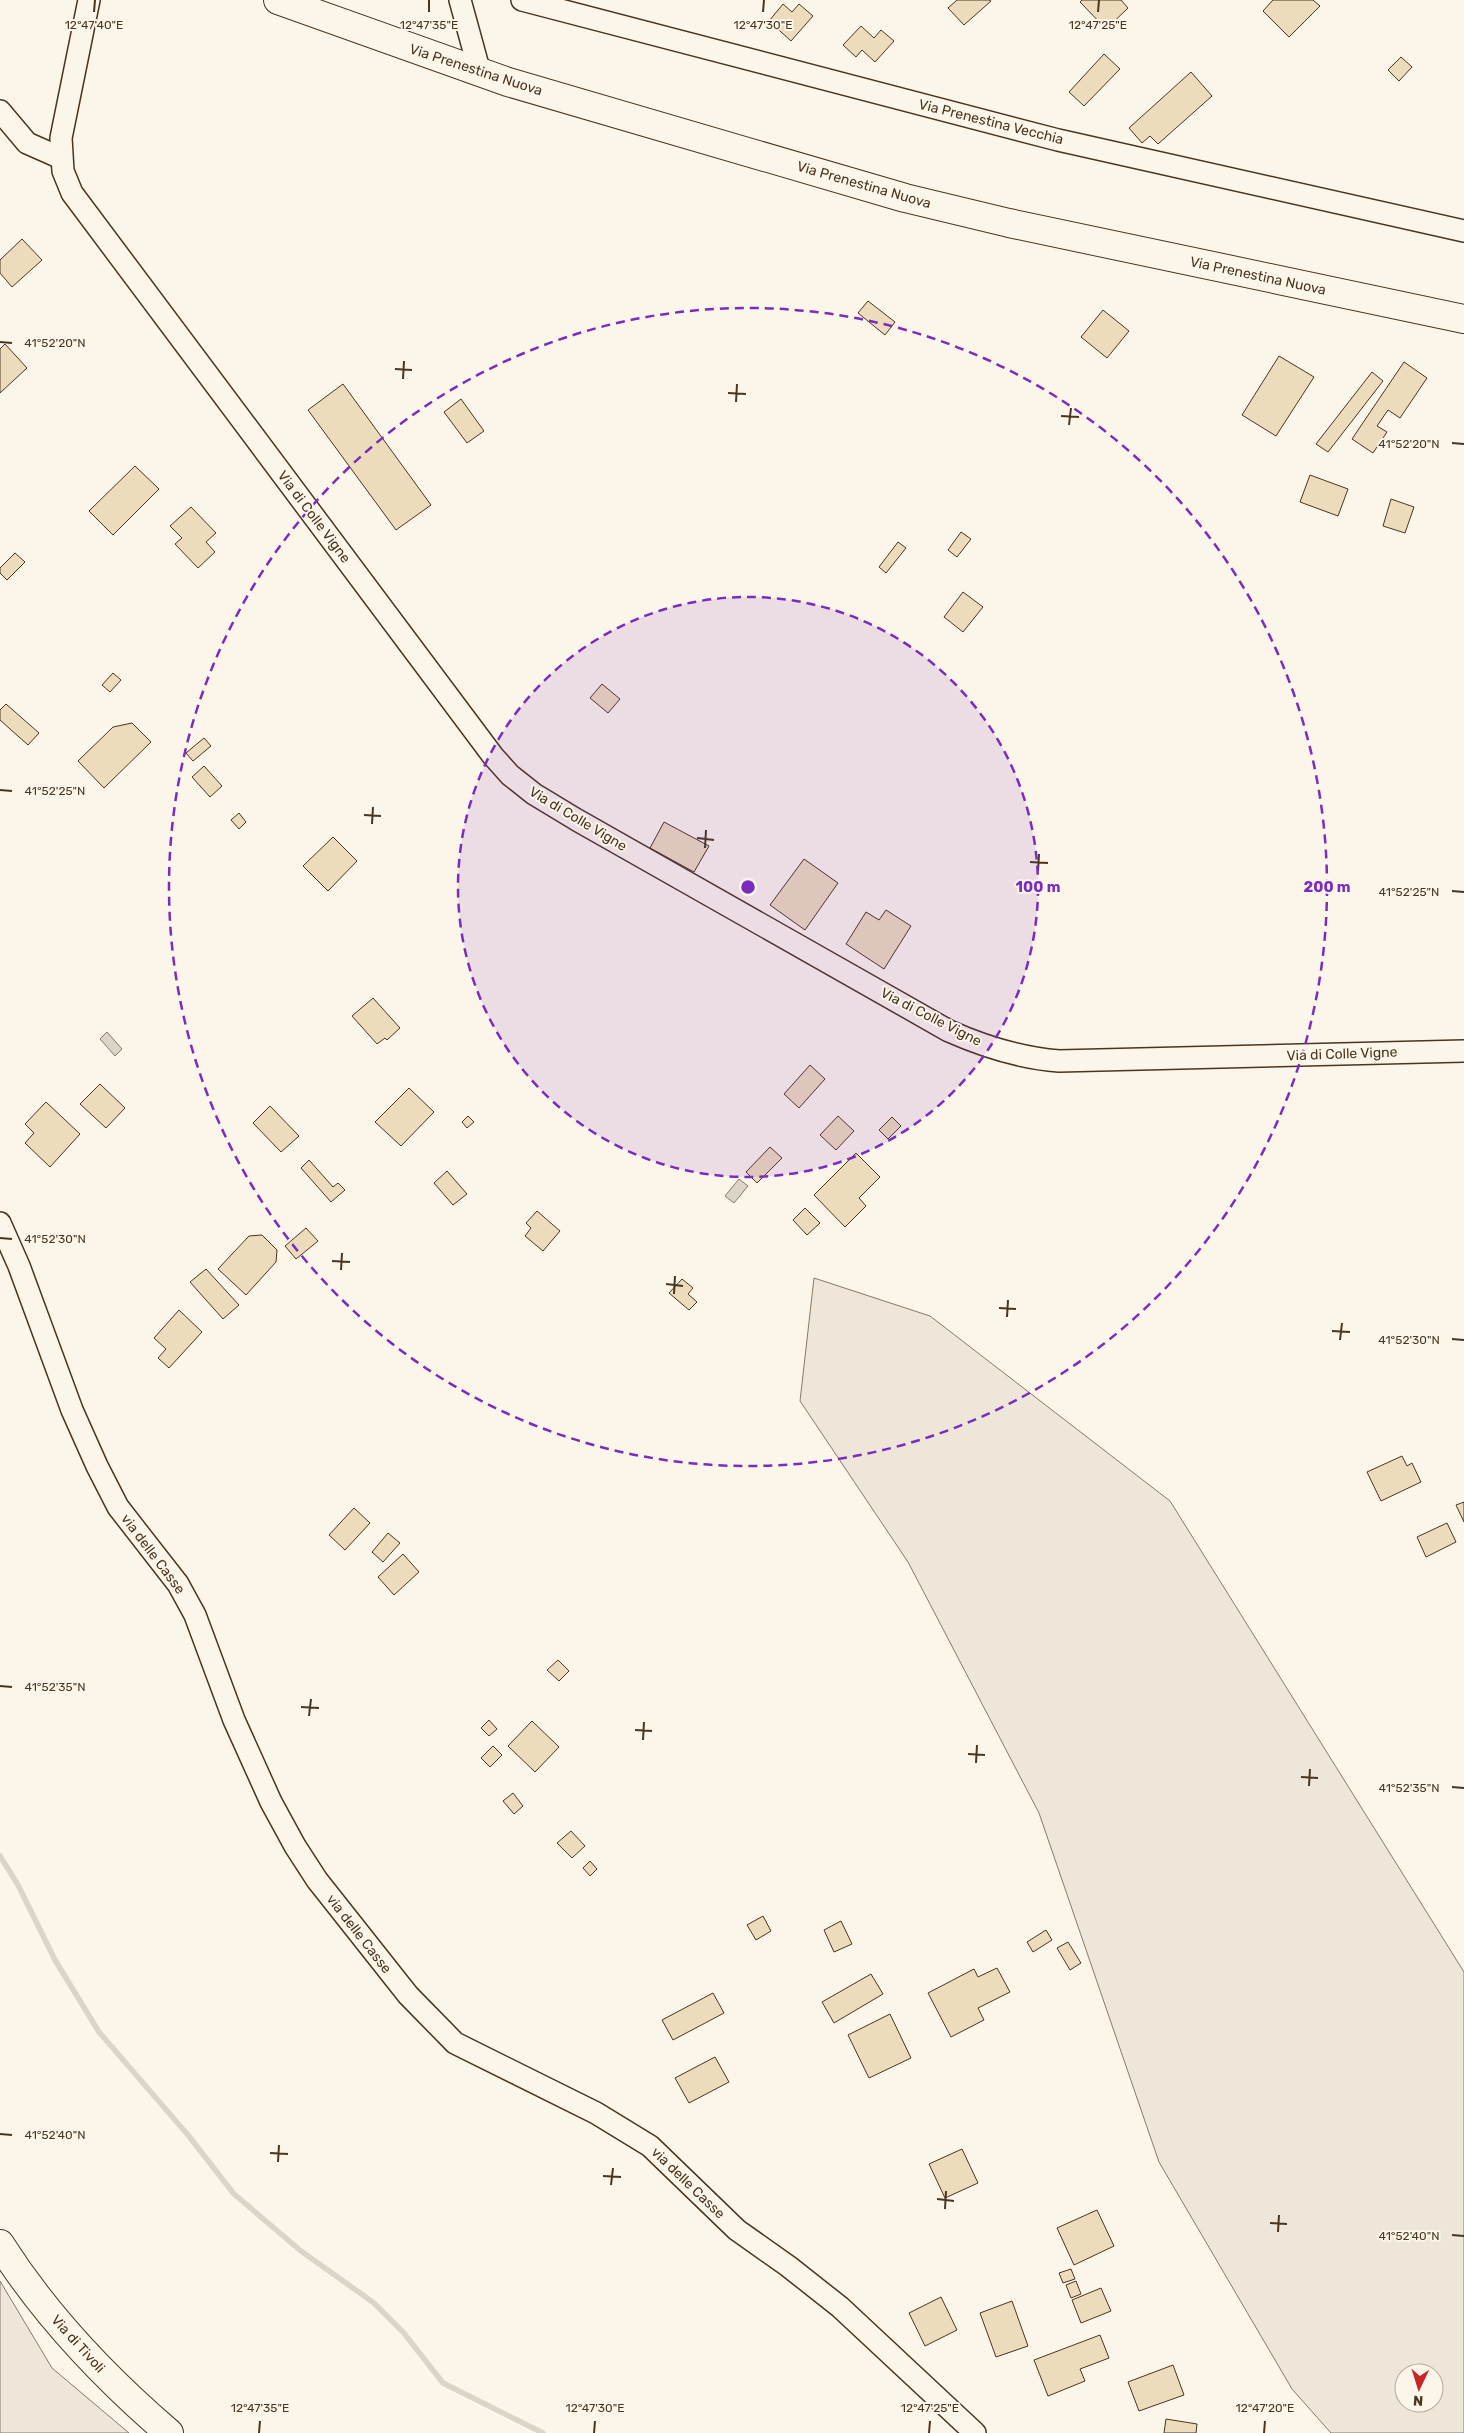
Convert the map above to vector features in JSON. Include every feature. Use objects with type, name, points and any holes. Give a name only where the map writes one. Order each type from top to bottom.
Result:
[{"type":"main road","name":"Via Prenestina Nuova","points":[[278,0],[480,72],[943,208],[1464,319]]},
{"type":"main road","name":"Via di Tivoli","points":[[0,2244],[30,2287],[72,2338],[121,2389],[169,2433]]},
{"type":"street","name":"Via di Colle Vigne","points":[[89,0],[62,131],[61,158],[65,178],[76,200],[493,756],[510,775],[540,798],[949,1031],[984,1046],[1012,1054],[1059,1062],[1464,1050]]},
{"type":"street","points":[[460,0],[480,72]]},
{"type":"street","name":"Via Prenestina Vecchia","points":[[522,0],[1058,140],[1464,231]]},
{"type":"street","points":[[0,111],[12,128],[27,143],[61,158]]},
{"type":"street","name":"via delle Casse","points":[[0,1223],[19,1266],[72,1410],[103,1480],[125,1517],[178,1584],[195,1615],[234,1720],[271,1802],[295,1846],[317,1880],[408,1995],[436,2026],[460,2046],[596,2113],[650,2146],[738,2230],[840,2307],[975,2433]]},
{"type":"shaded area","points":[[107,1032],[122,1049],[115,1056],[100,1039]]},
{"type":"shaded area","points":[[739,1179],[748,1186],[734,1203],[725,1196]]},
{"type":"shaded area","points":[[814,1278],[930,1316],[1170,1501],[1464,1972],[1464,2433],[1331,2433],[1292,2389],[1159,2162],[1039,1813],[908,1562],[800,1401]]},
{"type":"shaded area","points":[[0,2281],[52,2368],[129,2433],[0,2433]]},
{"type":"building","points":[[957,0],[991,1],[964,25],[948,8]]},
{"type":"building","points":[[1082,0],[1121,0],[1128,8],[1106,29],[1080,2]]},
{"type":"building","points":[[1273,0],[1313,0],[1320,6],[1289,37],[1263,11]]},
{"type":"building","points":[[783,4],[792,12],[799,4],[813,16],[791,41],[769,21]]},
{"type":"building","points":[[861,26],[874,38],[881,30],[894,41],[875,62],[862,50],[856,57],[843,45]]},
{"type":"building","points":[[1104,54],[1120,69],[1084,106],[1069,92]]},
{"type":"building","points":[[1401,57],[1412,67],[1399,81],[1388,70]]},
{"type":"building","points":[[1191,72],[1212,96],[1158,144],[1150,136],[1142,143],[1129,128]]},
{"type":"building","points":[[22,239],[42,260],[12,287],[0,273],[0,260]]},
{"type":"building","points":[[868,301],[895,322],[885,335],[858,313]]},
{"type":"building","points":[[1103,310],[1129,331],[1107,358],[1081,337]]},
{"type":"building","points":[[5,344],[27,368],[0,393],[0,349]]},
{"type":"building","points":[[1279,356],[1314,377],[1276,436],[1242,415]]},
{"type":"building","points":[[1404,362],[1427,378],[1400,418],[1388,410],[1377,426],[1387,432],[1373,453],[1352,439]]},
{"type":"building","points":[[1372,372],[1383,381],[1328,452],[1316,444]]},
{"type":"building","points":[[343,384],[431,505],[396,530],[308,410]]},
{"type":"building","points":[[461,399],[484,431],[467,443],[444,412]]},
{"type":"building","points":[[135,466],[159,489],[113,535],[89,511]]},
{"type":"building","points":[[1310,475],[1348,489],[1338,516],[1300,502]]},
{"type":"building","points":[[1391,499],[1414,507],[1405,533],[1383,526]]},
{"type":"building","points":[[191,507],[216,533],[206,542],[215,552],[198,568],[175,544],[182,538],[170,526]]},
{"type":"building","points":[[961,532],[971,539],[957,557],[948,550]]},
{"type":"building","points":[[898,542],[906,548],[886,573],[879,567]]},
{"type":"building","points":[[15,553],[25,562],[7,580],[0,573],[0,568]]},
{"type":"building","points":[[963,592],[983,607],[963,632],[944,617]]},
{"type":"building","points":[[113,673],[121,680],[110,692],[102,685]]},
{"type":"building","points":[[602,684],[620,699],[608,713],[590,698]]},
{"type":"building","points":[[6,704],[39,733],[28,745],[0,720],[0,710]]},
{"type":"building","points":[[132,723],[151,742],[104,788],[78,761],[113,727]]},
{"type":"building","points":[[204,738],[211,746],[193,761],[186,753]]},
{"type":"building","points":[[204,766],[222,786],[210,797],[192,777]]},
{"type":"building","points":[[239,813],[246,822],[239,829],[231,820]]},
{"type":"building","points":[[664,822],[709,846],[694,872],[650,848]]},
{"type":"building","points":[[333,837],[357,861],[328,891],[303,866]]},
{"type":"building","points":[[804,859],[838,883],[805,930],[770,905]]},
{"type":"building","points":[[886,910],[911,926],[884,969],[846,944],[866,912],[879,920]]},
{"type":"building","points":[[373,998],[400,1028],[387,1040],[385,1038],[377,1044],[352,1016]]},
{"type":"building","points":[[810,1065],[825,1079],[799,1108],[784,1094]]},
{"type":"building","points":[[100,1084],[125,1108],[106,1128],[80,1104]]},
{"type":"building","points":[[409,1088],[434,1112],[401,1146],[375,1122]]},
{"type":"building","points":[[46,1102],[80,1134],[50,1167],[25,1143],[34,1133],[25,1124]]},
{"type":"building","points":[[270,1106],[299,1136],[281,1152],[253,1123]]},
{"type":"building","points":[[468,1116],[474,1122],[467,1128],[462,1122]]},
{"type":"building","points":[[838,1116],[854,1131],[836,1150],[820,1135]]},
{"type":"building","points":[[892,1117],[901,1126],[888,1139],[879,1130]]},
{"type":"building","points":[[770,1147],[782,1158],[757,1183],[746,1172]]},
{"type":"building","points":[[856,1153],[880,1177],[859,1198],[866,1206],[845,1227],[814,1195]]},
{"type":"building","points":[[309,1160],[333,1187],[338,1183],[345,1190],[331,1202],[301,1168]]},
{"type":"building","points":[[447,1171],[467,1194],[453,1205],[434,1183]]},
{"type":"building","points":[[805,1208],[820,1223],[807,1235],[793,1220]]},
{"type":"building","points":[[537,1211],[560,1231],[543,1251],[525,1236],[531,1228],[526,1223]]},
{"type":"building","points":[[306,1228],[318,1241],[296,1259],[285,1246]]},
{"type":"building","points":[[262,1235],[277,1250],[276,1262],[246,1295],[218,1269],[249,1236]]},
{"type":"building","points":[[206,1269],[239,1305],[223,1319],[190,1282]]},
{"type":"building","points":[[682,1279],[693,1288],[688,1294],[697,1302],[689,1310],[669,1293]]},
{"type":"building","points":[[179,1310],[202,1332],[169,1368],[158,1358],[166,1349],[154,1338]]},
{"type":"building","points":[[1402,1456],[1407,1466],[1412,1463],[1421,1482],[1381,1501],[1367,1472]]},
{"type":"building","points":[[1464,1502],[1464,1522],[1456,1505]]},
{"type":"building","points":[[354,1508],[370,1523],[345,1550],[329,1535]]},
{"type":"building","points":[[1447,1523],[1456,1542],[1426,1557],[1417,1537]]},
{"type":"building","points":[[388,1533],[400,1543],[383,1562],[372,1552]]},
{"type":"building","points":[[403,1554],[419,1572],[394,1595],[378,1577]]},
{"type":"building","points":[[558,1660],[569,1671],[559,1681],[547,1670]]},
{"type":"building","points":[[489,1720],[497,1729],[489,1736],[481,1728]]},
{"type":"building","points":[[532,1721],[559,1747],[535,1772],[508,1746]]},
{"type":"building","points":[[493,1746],[502,1755],[490,1767],[481,1758]]},
{"type":"building","points":[[513,1793],[523,1806],[514,1814],[503,1801]]},
{"type":"building","points":[[571,1831],[585,1846],[572,1858],[557,1843]]},
{"type":"building","points":[[590,1861],[597,1869],[590,1876],[583,1868]]},
{"type":"building","points":[[763,1916],[771,1931],[756,1940],[747,1925]]},
{"type":"building","points":[[841,1921],[852,1944],[834,1952],[824,1930]]},
{"type":"building","points":[[1046,1930],[1052,1940],[1033,1952],[1027,1942]]},
{"type":"building","points":[[1068,1942],[1081,1963],[1070,1970],[1057,1948]]},
{"type":"building","points":[[997,1968],[1010,1992],[978,2008],[984,2020],[951,2037],[928,1993],[974,1969],[978,1977]]},
{"type":"building","points":[[871,1974],[883,1994],[834,2023],[822,2002]]},
{"type":"building","points":[[713,1993],[724,2013],[673,2040],[662,2020]]},
{"type":"building","points":[[890,2014],[911,2058],[869,2078],[848,2035]]},
{"type":"building","points":[[715,2057],[729,2082],[689,2103],[675,2078]]},
{"type":"building","points":[[962,2149],[978,2183],[945,2198],[929,2164]]},
{"type":"building","points":[[1097,2210],[1114,2246],[1074,2265],[1057,2228]]},
{"type":"building","points":[[1071,2269],[1075,2279],[1063,2283],[1059,2273]]},
{"type":"building","points":[[1076,2281],[1081,2294],[1071,2298],[1066,2285]]},
{"type":"building","points":[[1101,2288],[1111,2311],[1081,2323],[1072,2300]]},
{"type":"building","points":[[941,2297],[957,2330],[925,2346],[909,2313]]},
{"type":"building","points":[[1012,2301],[1028,2346],[996,2357],[980,2313]]},
{"type":"building","points":[[1100,2335],[1109,2358],[1080,2369],[1085,2381],[1048,2396],[1034,2360]]},
{"type":"building","points":[[1173,2365],[1184,2395],[1139,2411],[1128,2382]]},
{"type":"building","points":[[1166,2419],[1197,2424],[1196,2433],[1164,2433]]},
{"type":"waterway","points":[[0,1856],[18,1885],[55,1960],[99,2032],[188,2135],[234,2194],[301,2251],[374,2303],[403,2332],[443,2383],[543,2433]]}]
